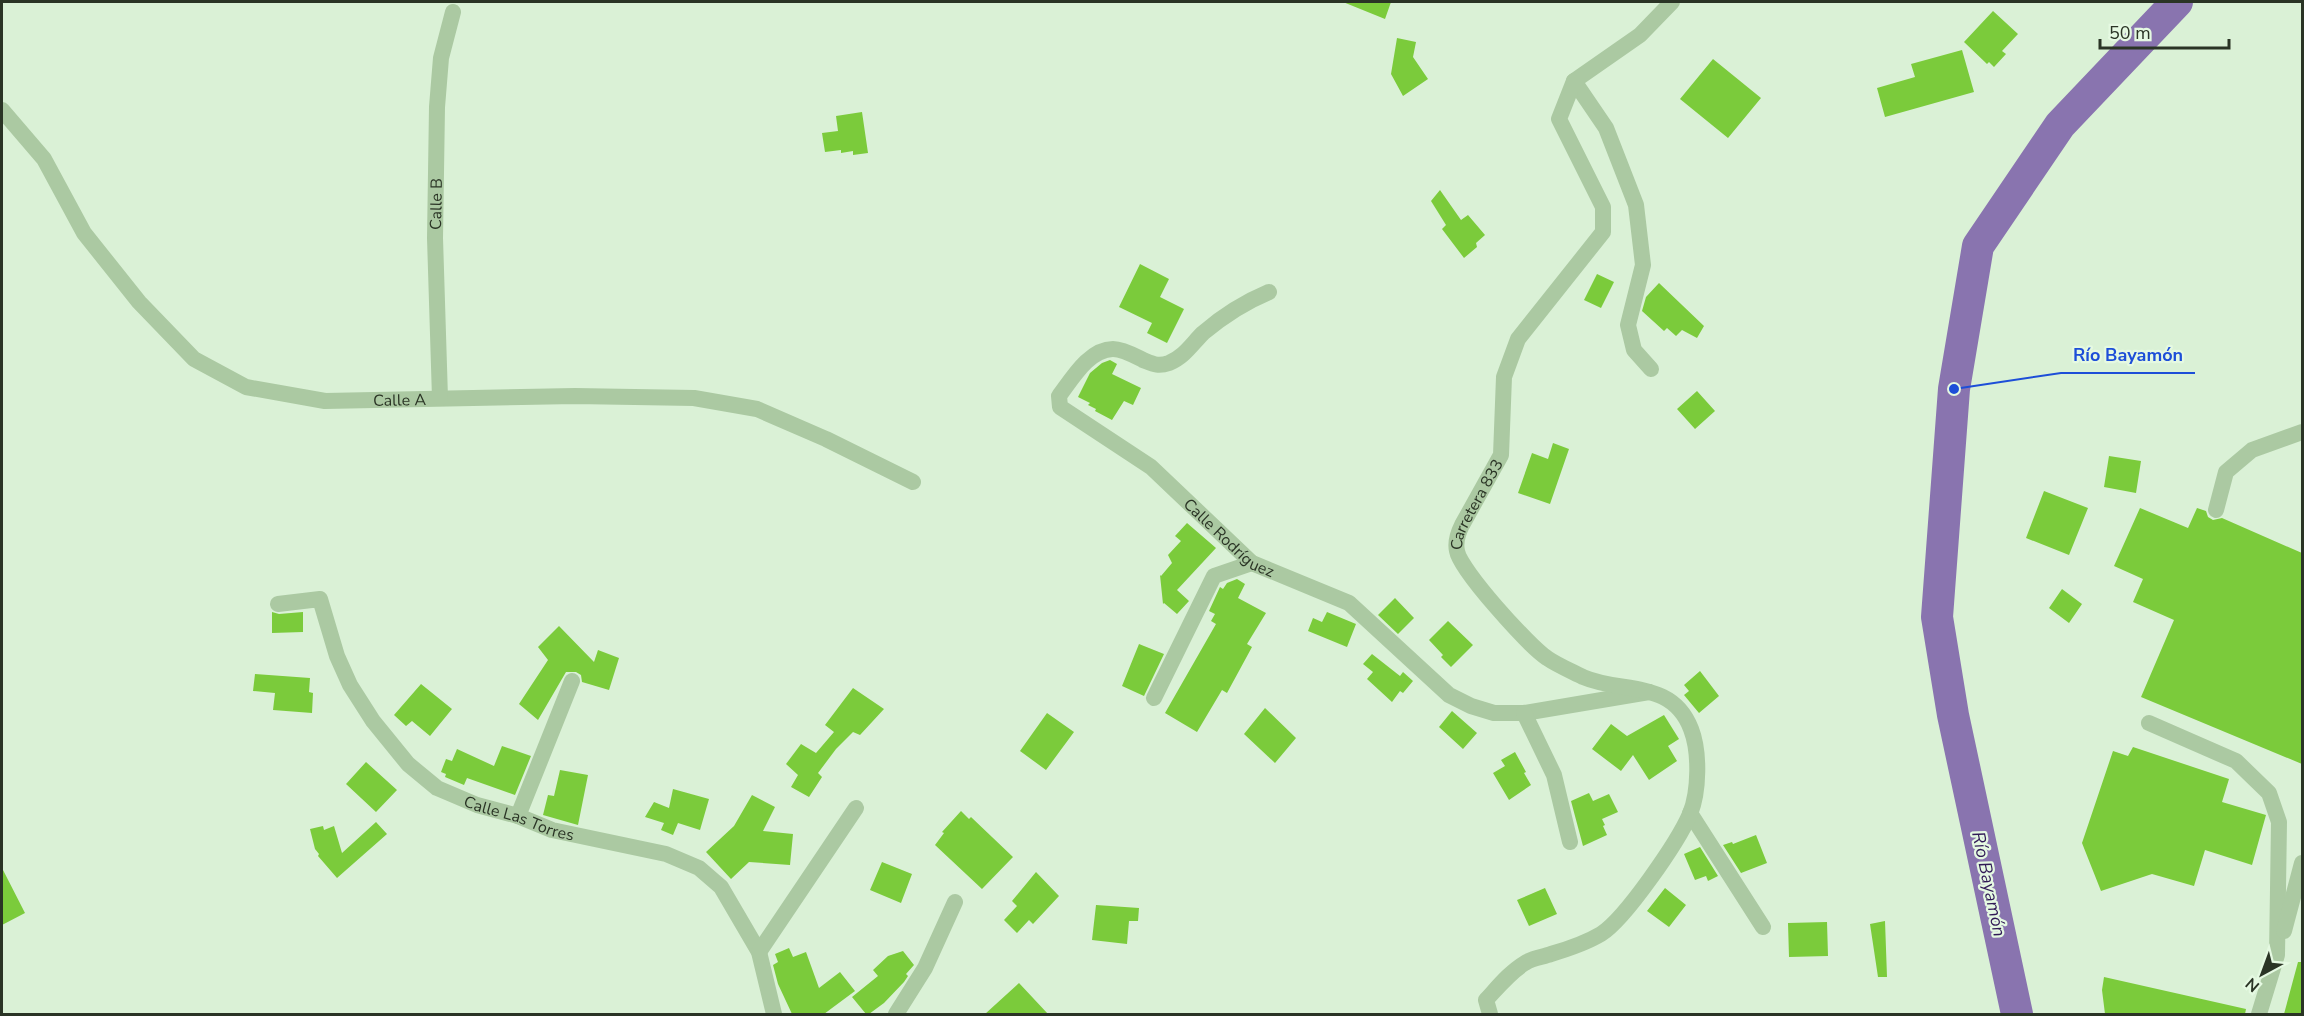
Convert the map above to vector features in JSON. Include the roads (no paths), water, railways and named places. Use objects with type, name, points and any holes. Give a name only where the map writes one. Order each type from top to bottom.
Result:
[{"type":"street","points":[[1652,369],[1634,350],[1628,326],[1643,265],[1636,205],[1606,128],[1574,81],[1640,35],[1672,2]]},
{"type":"street","name":"Calle B","points":[[440,398],[435,238],[437,107],[441,58],[453,12]]},
{"type":"street","name":"Carretera 833","points":[[1490,1014],[1486,1000],[1510,974],[1527,961],[1571,948],[1602,933],[1622,914],[1663,861],[1690,813],[1698,768],[1691,729],[1675,704],[1653,692],[1585,678],[1546,657],[1485,595],[1457,552],[1458,535],[1462,525],[1501,455],[1504,377],[1518,339],[1603,232],[1603,207],[1559,119],[1574,81]]},
{"type":"street","name":"Calle A","points":[[2,110],[44,159],[84,233],[139,302],[194,359],[246,387],[325,401],[575,396],[694,399],[757,409],[913,482]]},
{"type":"street","name":"Calle Rodríguez","points":[[1269,292],[1248,301],[1226,315],[1170,363],[1157,366],[1113,349],[1098,354],[1084,363],[1059,396],[1060,407],[1151,467],[1252,563],[1349,603],[1449,695],[1471,706],[1494,713],[1524,713],[1653,692]]},
{"type":"street","points":[[2216,510],[2226,472],[2252,450],[2302,432]]},
{"type":"street","points":[[1154,698],[1214,576],[1252,563]]},
{"type":"street","name":"Calle Las Torres","points":[[278,604],[320,599],[337,656],[350,685],[373,721],[408,764],[437,788],[477,805],[518,816],[552,831],[666,854],[699,868],[720,887],[759,952],[774,1014]]},
{"type":"street","points":[[518,816],[572,681]]},
{"type":"street","points":[[1524,713],[1554,775],[1570,842]]},
{"type":"street","points":[[2149,723],[2236,761],[2269,793],[2279,822],[2277,955]]},
{"type":"street","points":[[759,952],[856,808]]},
{"type":"street","points":[[1690,813],[1763,927]]},
{"type":"street","points":[[2259,1014],[2302,863]]},
{"type":"street","points":[[896,1014],[925,968],[955,902]]},
{"type":"waterway","name":"Río Bayamón","points":[[2017,1014],[1953,715],[1937,617],[1954,389],[1978,246],[2060,125],[2177,2]]},
{"type":"place","name":"Río Bayamón","points":[[1954,389]]}]
